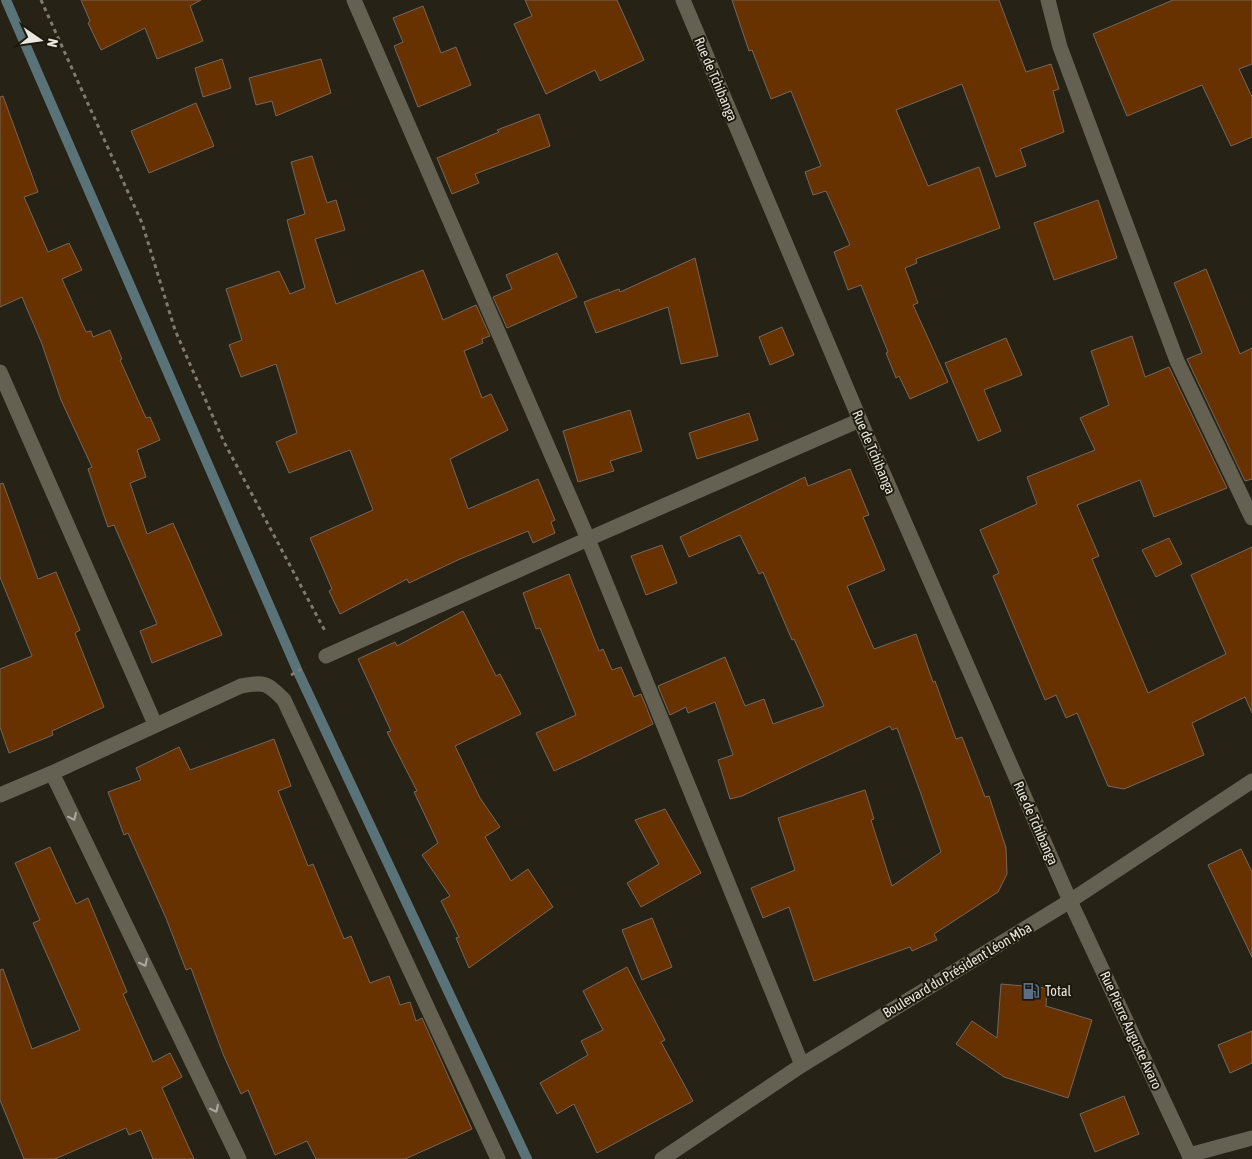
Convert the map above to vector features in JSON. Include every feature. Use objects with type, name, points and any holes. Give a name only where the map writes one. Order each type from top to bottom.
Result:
[{"type":"street","points":[[354,0],[588,539],[802,1065]]},
{"type":"street","name":"Rue de Tchibanga","points":[[683,0],[860,420],[1070,901]]},
{"type":"street","points":[[1048,0],[1060,47],[1177,361],[1252,518]]},
{"type":"street","points":[[0,372],[155,724]]},
{"type":"street","points":[[331,654],[860,420]]},
{"type":"street","points":[[0,795],[241,686],[256,683],[270,686],[284,700],[498,1159]]},
{"type":"street","points":[[52,773],[239,1159]]},
{"type":"street","name":"Boulevard du Président Léon Mba","points":[[662,1159],[802,1065],[1070,901],[1252,781]]},
{"type":"street","name":"Rue Pierre Auguste Avaro","points":[[1070,901],[1190,1157]]},
{"type":"street","points":[[1190,1157],[1252,1138]]},
{"type":"path","points":[[41,0],[142,223],[175,330],[224,442],[331,654],[270,686]]},
{"type":"building","points":[[81,0],[201,0],[190,6],[203,41],[157,59],[145,28],[101,50],[88,23],[90,21]]},
{"type":"building","points":[[525,0],[617,0],[644,60],[600,81],[595,70],[546,94],[514,24],[532,16]]},
{"type":"building","points":[[732,0],[999,0],[1026,72],[1051,64],[1059,89],[1053,91],[1064,132],[1020,149],[1026,166],[996,177],[962,84],[896,110],[928,186],[979,167],[1000,228],[916,259],[917,263],[905,268],[918,303],[913,305],[948,382],[910,399],[899,376],[896,378],[886,353],[888,352],[861,285],[848,290],[834,252],[850,245],[826,191],[813,195],[805,172],[821,166],[791,91],[771,99],[752,50],[749,51]]},
{"type":"building","points":[[1173,0],[1252,0],[1252,64],[1239,69],[1252,97],[1252,137],[1231,146],[1202,85],[1127,116],[1093,34]]},
{"type":"building","points":[[423,6],[441,53],[456,47],[471,85],[418,107],[394,46],[403,42],[393,18]]},
{"type":"building","points":[[222,59],[231,88],[203,97],[195,68]]},
{"type":"building","points":[[321,59],[331,93],[276,116],[272,101],[256,105],[249,78]]},
{"type":"building","points":[[3,96],[38,192],[24,197],[48,252],[69,243],[82,270],[62,279],[86,332],[91,331],[93,337],[110,330],[122,359],[120,360],[146,418],[150,417],[160,440],[137,450],[146,477],[130,483],[147,534],[173,523],[222,635],[152,663],[140,631],[157,624],[114,525],[108,527],[88,469],[92,467],[61,400],[42,344],[22,297],[0,307],[0,97]]},
{"type":"building","points":[[196,103],[214,146],[149,173],[131,131]]},
{"type":"building","points":[[539,114],[550,146],[475,174],[479,183],[452,194],[437,158],[499,132],[497,130]]},
{"type":"building","points":[[312,156],[327,203],[336,200],[345,230],[315,239],[336,304],[423,270],[443,320],[476,305],[490,336],[482,339],[483,343],[464,351],[482,398],[491,394],[508,430],[450,459],[468,509],[538,479],[555,520],[551,522],[555,533],[533,543],[528,531],[460,559],[409,583],[407,579],[340,614],[329,591],[332,589],[310,538],[373,510],[350,450],[289,473],[276,442],[297,433],[276,364],[241,377],[229,345],[242,340],[226,289],[279,271],[290,294],[305,288],[287,220],[305,214],[291,162]]},
{"type":"building","points":[[1098,200],[1117,258],[1054,280],[1034,223]]},
{"type":"building","points":[[557,253],[577,297],[507,328],[493,297],[512,289],[506,275]]},
{"type":"building","points":[[695,258],[718,356],[681,364],[668,307],[596,333],[584,302],[619,289],[620,292]]},
{"type":"building","points":[[1206,269],[1240,354],[1252,348],[1252,479],[1245,481],[1187,359],[1202,353],[1174,283]]},
{"type":"building","points":[[782,327],[794,355],[770,365],[759,337]]},
{"type":"building","points":[[1132,336],[1145,377],[1169,367],[1227,488],[1154,517],[1140,480],[1077,505],[1099,556],[1092,559],[1148,693],[1226,654],[1191,575],[1252,547],[1252,713],[1245,697],[1192,723],[1204,755],[1124,789],[1108,786],[1077,713],[1066,718],[1056,695],[1045,700],[993,576],[999,573],[980,530],[1037,504],[1027,477],[1095,450],[1080,418],[1109,405],[1091,351]]},
{"type":"building","points":[[1006,338],[1022,375],[984,390],[1001,431],[978,441],[945,363]]},
{"type":"building","points":[[630,410],[642,451],[610,461],[614,471],[578,482],[563,431]]},
{"type":"building","points":[[749,413],[758,440],[697,459],[689,433]]},
{"type":"building","points":[[850,469],[869,515],[863,517],[885,570],[847,586],[874,649],[916,634],[956,739],[962,737],[985,797],[989,796],[1006,848],[1007,874],[998,892],[934,934],[937,940],[912,951],[910,947],[814,981],[789,907],[763,918],[751,888],[795,870],[778,818],[865,790],[874,819],[871,820],[892,886],[941,852],[897,728],[892,730],[890,726],[742,796],[730,799],[718,760],[733,755],[715,702],[688,713],[686,707],[670,715],[658,686],[725,657],[745,706],[764,699],[773,724],[824,706],[794,639],[792,640],[763,572],[759,574],[740,535],[689,557],[680,537],[805,477],[808,486]]},
{"type":"building","points":[[3,483],[38,579],[56,572],[80,630],[75,633],[104,707],[52,731],[53,735],[9,753],[0,727],[0,669],[32,656],[0,577],[0,484]]},
{"type":"building","points":[[1169,538],[1182,564],[1156,577],[1142,550]]},
{"type":"building","points":[[662,545],[677,583],[646,595],[631,556]]},
{"type":"building","points":[[569,574],[599,651],[603,649],[612,670],[621,667],[634,697],[641,694],[653,724],[554,771],[536,733],[576,715],[540,628],[536,629],[523,593]]},
{"type":"building","points":[[463,611],[496,676],[500,674],[521,714],[455,746],[480,798],[500,827],[485,837],[511,881],[528,869],[553,907],[469,968],[456,938],[459,937],[441,901],[450,896],[422,855],[438,843],[414,792],[417,791],[387,732],[391,731],[358,659],[395,642],[397,646]]},
{"type":"building","points":[[274,739],[291,786],[278,791],[308,866],[313,864],[344,939],[351,936],[370,983],[389,976],[400,1005],[410,1002],[416,1021],[422,1018],[472,1129],[405,1159],[316,1159],[307,1141],[275,1155],[248,1090],[241,1094],[223,1054],[191,968],[186,970],[166,918],[128,833],[124,835],[108,792],[141,780],[136,768],[179,747],[190,770]]},
{"type":"building","points":[[665,809],[701,873],[641,907],[627,883],[659,864],[635,820]]},
{"type":"building","points":[[50,847],[76,904],[88,898],[127,992],[123,994],[153,1062],[170,1053],[182,1077],[162,1088],[194,1159],[153,1159],[141,1130],[129,1135],[126,1128],[55,1159],[24,1159],[0,1100],[0,970],[3,969],[32,1049],[80,1030],[33,923],[40,920],[15,863]]},
{"type":"building","points":[[1241,849],[1252,872],[1252,957],[1208,865]]},
{"type":"building","points":[[652,918],[672,967],[642,980],[622,930]]},
{"type":"building","points":[[627,967],[665,1040],[661,1042],[693,1101],[597,1153],[574,1104],[557,1114],[540,1083],[588,1055],[581,1041],[603,1030],[583,991]]},
{"type":"building","points":[[1001,984],[1047,988],[1046,1006],[1092,1020],[1068,1098],[1004,1077],[956,1044],[972,1021],[997,1038]]},
{"type":"building","points":[[1252,1031],[1252,1063],[1230,1073],[1218,1045]]},
{"type":"building","points":[[1124,1096],[1139,1134],[1095,1152],[1080,1114]]},
{"type":"waterway","points":[[6,0],[299,674],[527,1159]]},
{"type":"place","name":"Total","points":[[1031,991]]}]
